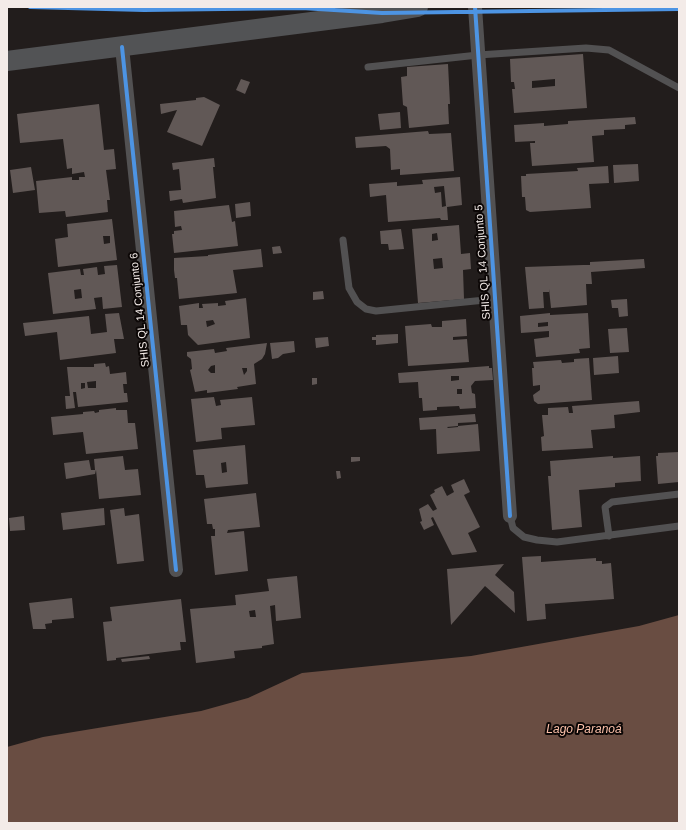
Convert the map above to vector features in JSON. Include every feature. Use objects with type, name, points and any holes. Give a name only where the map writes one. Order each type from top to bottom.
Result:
[{"type":"street","points":[[7,61],[418,7]]},
{"type":"street","name":"SHIS QL 14 Conjunto 5","points":[[475,7],[510,516]]},
{"type":"street","name":"SHIS QL 14 Conjunto 6","points":[[122,47],[176,570]]},
{"type":"lane","points":[[368,67],[478,55],[586,48],[609,50],[679,88]]},
{"type":"lane","points":[[342,240],[349,288],[357,302],[366,309],[376,311],[495,299]]},
{"type":"lane","points":[[610,536],[605,507],[612,502],[679,494]]},
{"type":"lane","name":"SHIS QL 14 Conjunto 5","points":[[510,516],[513,528],[524,537],[557,542],[679,526]]},
{"type":"water","name":"Lago Paranoá","points":[[679,615],[679,823],[7,823],[7,747],[43,737],[201,711],[248,698],[302,673],[471,656],[639,626]]},
{"type":"building","points":[[583,54],[587,108],[514,113],[512,89],[515,89],[514,82],[511,82],[510,59]],"holes":[[[555,79],[555,86],[532,88],[532,81]]]},
{"type":"building","points":[[448,64],[450,104],[448,104],[449,124],[409,128],[407,107],[403,105],[401,77],[407,76],[407,67]]},
{"type":"building","points":[[241,79],[250,82],[245,94],[236,90]]},
{"type":"building","points":[[204,97],[220,105],[202,146],[167,132],[177,110],[161,114],[160,104],[196,100],[196,98]]},
{"type":"building","points":[[99,104],[104,150],[114,149],[116,169],[106,170],[110,200],[107,200],[108,212],[66,217],[65,211],[39,213],[36,181],[72,177],[72,180],[79,180],[79,177],[85,177],[84,172],[72,174],[72,168],[67,169],[63,139],[20,143],[17,114]]},
{"type":"building","points":[[400,112],[401,128],[380,130],[378,114]]},
{"type":"building","points":[[635,117],[636,124],[625,125],[625,129],[604,130],[604,135],[592,136],[594,162],[532,166],[530,143],[535,143],[535,141],[515,142],[514,125],[544,123],[544,126],[568,124],[568,121]]},
{"type":"building","points":[[428,131],[429,134],[451,133],[454,171],[400,175],[400,169],[391,170],[390,149],[386,146],[356,148],[355,137]]},
{"type":"building","points":[[214,158],[215,167],[213,167],[216,198],[183,203],[182,199],[170,201],[169,191],[181,190],[179,169],[173,170],[172,163]]},
{"type":"building","points":[[638,164],[639,181],[614,183],[613,165]]},
{"type":"building","points":[[608,166],[609,183],[589,184],[591,208],[530,212],[526,210],[525,197],[522,197],[521,176],[526,176],[526,174],[578,171],[577,168]]},
{"type":"building","points":[[31,167],[35,190],[13,193],[10,170]]},
{"type":"building","points":[[460,177],[462,205],[447,207],[448,220],[441,220],[440,218],[388,222],[386,195],[370,197],[369,184],[397,182],[397,186],[423,184],[422,180]],"holes":[[[444,186],[446,206],[442,207],[441,192],[435,193],[434,187]]]},
{"type":"building","points":[[250,202],[251,216],[236,218],[235,204]]},
{"type":"building","points":[[229,205],[232,222],[235,221],[238,246],[174,253],[172,234],[174,234],[174,231],[182,230],[181,226],[175,227],[174,211]]},
{"type":"building","points":[[112,219],[117,260],[58,267],[55,239],[68,237],[67,224]],"holes":[[[103,236],[110,236],[110,243],[104,244]]]},
{"type":"building","points":[[459,225],[461,254],[470,253],[471,269],[463,270],[464,299],[418,303],[412,229]],"holes":[[[437,233],[438,240],[432,241],[432,234]],[[442,258],[443,268],[434,269],[433,259]]]},
{"type":"building","points":[[401,229],[404,249],[389,250],[388,244],[381,244],[380,231]]},
{"type":"building","points":[[280,246],[282,253],[273,254],[272,247]]},
{"type":"building","points":[[261,249],[263,267],[233,270],[237,293],[179,299],[177,278],[175,278],[174,270],[174,258],[208,256]]},
{"type":"building","points":[[644,259],[645,268],[591,272],[592,284],[586,284],[587,305],[551,308],[549,289],[549,292],[543,292],[544,308],[529,309],[525,267],[590,265],[590,262]]},
{"type":"building","points":[[117,265],[122,307],[103,309],[102,297],[94,298],[96,309],[53,314],[48,273],[80,269],[81,275],[84,275],[83,269],[97,267],[98,275],[105,274],[104,266]],"holes":[[[81,289],[82,298],[75,299],[74,290]]]},
{"type":"building","points":[[323,291],[324,299],[313,300],[313,292]]},
{"type":"building","points":[[246,298],[250,338],[198,345],[188,335],[187,325],[181,325],[179,306],[199,303],[199,308],[203,308],[202,304],[218,303],[218,306],[226,305],[225,301]],"holes":[[[213,320],[215,324],[207,327],[206,321]]]},
{"type":"building","points":[[627,299],[628,316],[619,317],[618,308],[612,308],[611,300]]},
{"type":"building","points":[[119,313],[124,339],[114,339],[116,353],[60,360],[57,332],[25,336],[23,323],[89,316],[91,334],[107,332],[105,314]]},
{"type":"building","points":[[550,313],[550,315],[588,313],[590,348],[579,349],[580,353],[536,357],[534,339],[549,337],[549,331],[521,333],[520,316]],"holes":[[[548,322],[548,326],[538,327],[538,323]]]},
{"type":"building","points":[[466,319],[467,336],[453,337],[453,340],[467,339],[469,362],[408,366],[405,326],[431,324],[432,327],[442,327],[442,321]]},
{"type":"building","points":[[627,328],[629,352],[610,353],[608,329]]},
{"type":"building","points":[[398,334],[398,343],[376,345],[376,340],[372,340],[372,337],[376,337],[376,335]]},
{"type":"building","points":[[328,337],[329,346],[316,348],[315,338]]},
{"type":"building","points":[[294,341],[295,352],[283,354],[278,358],[272,359],[270,343]]},
{"type":"building","points":[[267,343],[265,354],[262,359],[254,364],[256,384],[237,387],[238,389],[207,393],[207,390],[195,392],[190,370],[192,369],[191,359],[187,356],[187,352],[214,349],[215,353],[227,351],[226,348]],"holes":[[[215,365],[215,373],[211,373],[208,370],[211,366]],[[242,368],[247,368],[244,375]]]},
{"type":"building","points":[[618,356],[619,373],[594,375],[593,358]]},
{"type":"building","points":[[589,358],[592,400],[538,404],[534,401],[533,395],[540,390],[540,385],[533,386],[533,362],[561,360],[562,363],[574,362],[574,359]]},
{"type":"building","points":[[105,363],[106,367],[109,366],[110,374],[126,372],[127,384],[123,384],[124,393],[127,393],[128,402],[78,407],[76,392],[73,392],[75,408],[66,409],[65,396],[70,396],[67,367],[94,367],[94,364]],"holes":[[[96,381],[96,388],[88,388],[87,382]],[[81,383],[85,383],[85,388],[81,389]]]},
{"type":"building","points":[[489,366],[489,368],[492,368],[493,380],[475,381],[471,386],[472,393],[475,394],[476,408],[460,409],[459,406],[437,407],[437,410],[423,411],[422,398],[419,398],[418,382],[399,383],[398,373]],"holes":[[[451,376],[459,376],[459,380],[451,381]],[[457,389],[462,389],[462,394],[457,394]]]},
{"type":"building","points":[[312,378],[317,378],[317,384],[312,385]]},
{"type":"building","points":[[214,397],[216,406],[221,405],[220,400],[252,397],[255,425],[221,428],[222,439],[196,442],[191,399]]},
{"type":"building","points":[[639,401],[640,412],[614,415],[615,428],[591,430],[593,448],[542,451],[541,437],[544,436],[542,415],[548,415],[548,408],[568,407],[569,413],[573,413],[572,406]]},
{"type":"building","points":[[116,408],[116,410],[127,410],[128,423],[135,423],[138,449],[86,454],[83,432],[53,435],[51,417],[83,414],[83,412],[94,411],[95,413],[99,412],[99,410]]},
{"type":"building","points":[[475,414],[476,422],[458,423],[458,426],[478,424],[480,451],[437,454],[436,429],[420,430],[419,418]],"holes":[[[458,426],[448,428],[447,427]]]},
{"type":"building","points":[[245,445],[248,484],[206,488],[204,475],[196,475],[193,450]],"holes":[[[226,462],[227,472],[222,473],[221,463]]]},
{"type":"building","points":[[679,452],[679,482],[658,484],[656,456],[658,456],[658,453]]},
{"type":"building","points":[[123,456],[125,470],[138,469],[141,495],[99,499],[96,470],[95,474],[66,479],[64,463],[89,460],[91,470],[95,470],[94,459]]},
{"type":"building","points":[[613,456],[613,458],[640,456],[641,481],[615,483],[615,487],[579,490],[582,527],[552,530],[548,476],[551,476],[550,461]]},
{"type":"building","points":[[351,457],[360,457],[360,461],[351,462]]},
{"type":"building","points":[[336,471],[340,471],[341,478],[337,479]]},
{"type":"building","points":[[464,479],[470,492],[464,495],[480,527],[468,533],[477,552],[452,555],[433,517],[431,518],[434,525],[424,530],[420,522],[422,521],[419,509],[428,504],[433,511],[437,509],[430,495],[435,492],[434,490],[442,486],[447,496],[454,492],[451,485]]},
{"type":"building","points":[[256,493],[260,527],[228,530],[227,533],[244,531],[248,571],[215,575],[211,536],[215,536],[215,529],[213,529],[212,524],[207,524],[204,499]]},
{"type":"building","points":[[104,508],[105,525],[63,530],[61,513]]},
{"type":"building","points":[[124,508],[125,516],[139,514],[144,561],[117,564],[110,510]]},
{"type":"building","points":[[24,516],[25,530],[10,531],[9,518]]},
{"type":"building","points":[[541,556],[541,562],[596,558],[596,561],[602,561],[602,564],[611,563],[614,599],[545,604],[546,619],[527,621],[522,557]]},
{"type":"building","points":[[504,564],[495,575],[514,592],[515,613],[485,586],[451,625],[447,569]]},
{"type":"building","points":[[297,576],[301,618],[276,621],[275,605],[270,606],[274,644],[262,646],[262,648],[234,651],[235,658],[196,663],[190,609],[236,605],[235,595],[269,591],[267,579]],"holes":[[[255,610],[256,617],[250,617],[249,611]]]},
{"type":"building","points":[[72,598],[74,618],[52,620],[52,623],[45,624],[46,629],[33,629],[29,603]]},
{"type":"building","points":[[181,599],[186,642],[180,642],[181,650],[116,658],[116,660],[107,661],[103,622],[112,621],[110,607]]},
{"type":"building","points":[[149,656],[150,659],[122,662],[121,659]]},
{"type":"cycle path","points":[[30,7],[144,10],[302,8],[382,13],[679,9]]},
{"type":"cycle path","points":[[475,7],[510,516]]},
{"type":"cycle path","points":[[122,47],[176,570]]}]
